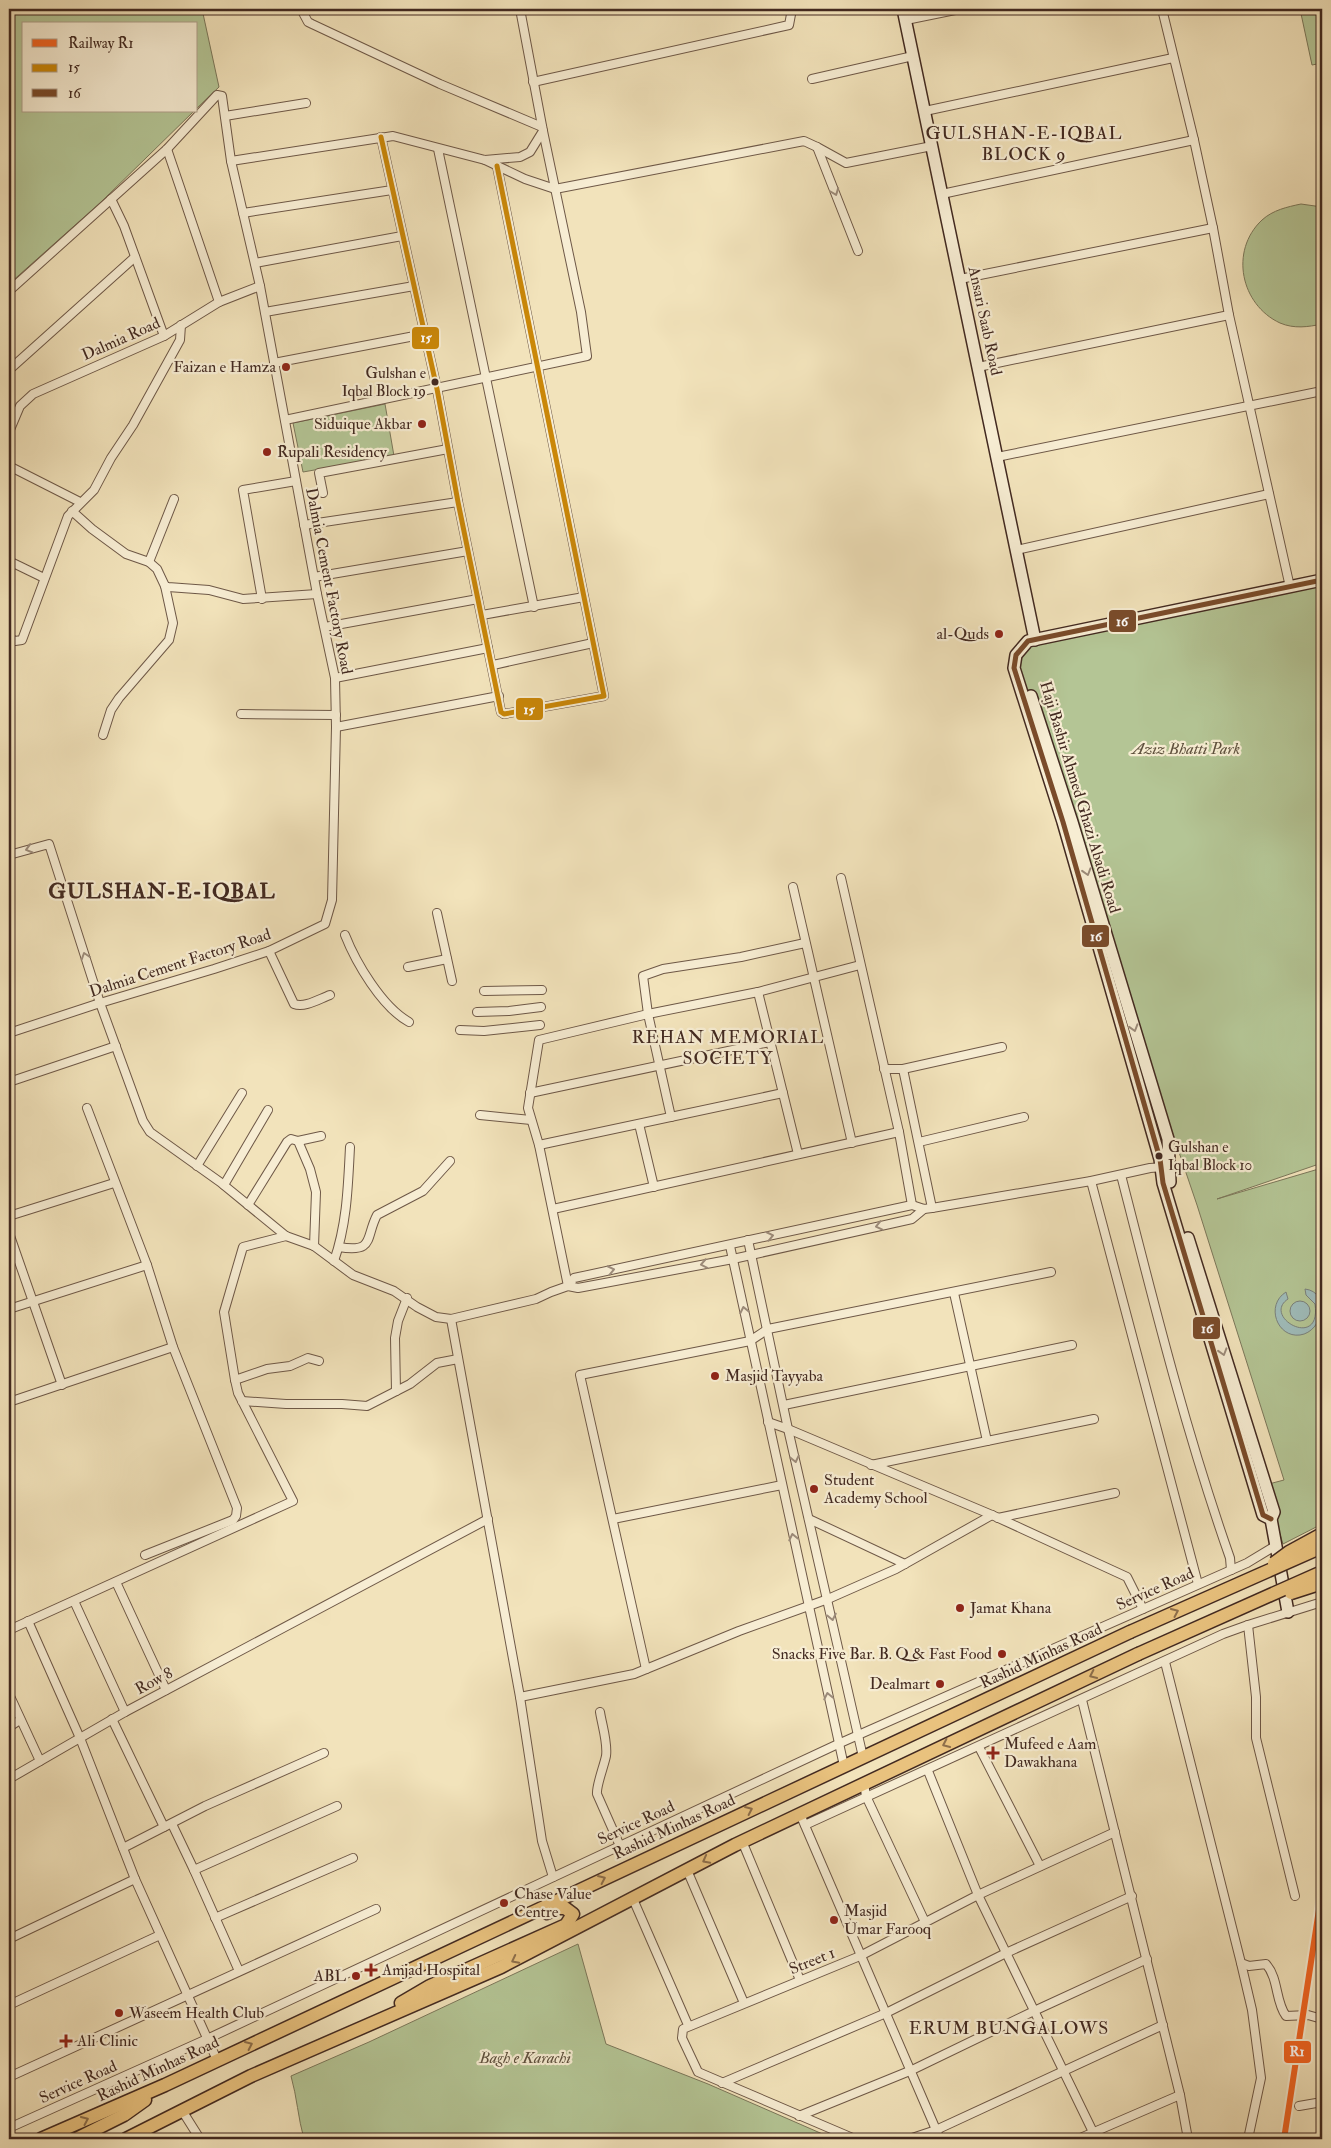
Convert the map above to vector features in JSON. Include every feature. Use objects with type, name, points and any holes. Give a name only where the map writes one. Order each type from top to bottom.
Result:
[{"type":"main road","points":[[1258,1575],[1289,1552],[1322,1534]]},
{"type":"main road","name":"Rashid Minhas Road","points":[[41,2139],[166,2085],[1130,1632],[1322,1547]]},
{"type":"main road","points":[[126,2139],[183,2112],[251,2076],[502,1967],[742,1841],[803,1820],[864,1783],[1138,1654],[1322,1572]]},
{"type":"main road","points":[[1249,1605],[1322,1583]]},
{"type":"main road","points":[[364,2026],[430,1986],[566,1925],[573,1914],[565,1908],[558,1908],[528,1923],[402,1973]]},
{"type":"main road","points":[[76,2139],[124,2115],[166,2085]]},
{"type":"street","points":[[301,9],[308,22],[312,24],[440,84],[543,129]]},
{"type":"street","points":[[285,420],[588,356],[581,312],[533,82],[520,9]]},
{"type":"street","points":[[533,82],[789,25],[792,9]]},
{"type":"street","points":[[904,14],[960,9]]},
{"type":"street","points":[[1162,9],[1194,140],[1229,315],[1251,406],[1290,587]]},
{"type":"street","name":"Ansari Saab Road","points":[[904,14],[1035,640]]},
{"type":"street","points":[[812,79],[913,56]]},
{"type":"street","points":[[925,111],[1173,58]]},
{"type":"street","name":"Dalmia Cement Factory Road","points":[[9,1033],[100,1002],[269,951],[325,924],[332,900],[336,727],[335,678],[317,594],[260,286],[231,161],[222,96],[217,94],[166,149]]},
{"type":"street","points":[[225,116],[306,103]]},
{"type":"street","points":[[485,160],[520,157],[530,152],[543,129]]},
{"type":"street","points":[[231,161],[392,136],[485,160],[525,179],[555,189],[804,142],[817,147],[846,164],[932,146]]},
{"type":"street","points":[[381,138],[437,389],[501,712],[504,714],[604,696],[497,166]]},
{"type":"street","points":[[942,194],[1194,140]]},
{"type":"street","points":[[817,147],[858,251]]},
{"type":"street","points":[[9,291],[166,149],[219,302]]},
{"type":"street","points":[[438,149],[534,607]]},
{"type":"street","points":[[243,212],[392,190]]},
{"type":"street","points":[[112,199],[124,226],[164,336]]},
{"type":"street","points":[[960,279],[1213,228]]},
{"type":"street","points":[[255,263],[402,236]]},
{"type":"street","points":[[9,370],[134,257]]},
{"type":"street","name":"Dalmia Road","points":[[9,432],[20,406],[33,394],[164,336],[219,302],[260,286]]},
{"type":"street","points":[[265,312],[414,286]]},
{"type":"street","points":[[978,367],[1229,315]]},
{"type":"street","points":[[9,638],[16,642],[22,640],[64,522],[80,502],[94,490],[111,458],[133,425],[180,340],[181,325]]},
{"type":"street","points":[[274,363],[425,334]]},
{"type":"street","points":[[997,456],[1322,391]]},
{"type":"street","points":[[323,493],[319,473],[448,449]]},
{"type":"street","points":[[9,466],[80,502]]},
{"type":"street","points":[[262,599],[243,490],[296,481]]},
{"type":"street","points":[[1016,550],[1270,494]]},
{"type":"street","points":[[149,562],[174,499]]},
{"type":"street","points":[[304,525],[458,502]]},
{"type":"street","points":[[72,511],[92,529],[126,554],[149,562],[156,569],[165,586],[173,623],[169,640],[111,710],[103,736]]},
{"type":"street","points":[[314,577],[468,551]]},
{"type":"street","points":[[9,561],[44,578]]},
{"type":"street","name":"Haji Bashir Ahmed Ghazi Abadi Road","points":[[1288,1612],[1271,1520],[1263,1515],[1212,1349],[1165,1167],[1160,1159],[1063,822],[1014,668],[1016,655],[1028,641],[1322,580]]},
{"type":"street","points":[[165,586],[209,590],[242,599],[317,594]]},
{"type":"street","points":[[482,615],[584,597]]},
{"type":"street","points":[[325,627],[478,599]]},
{"type":"street","points":[[493,666],[593,644]]},
{"type":"street","points":[[335,678],[488,648]]},
{"type":"street","points":[[336,727],[499,696]]},
{"type":"street","points":[[241,714],[336,715]]},
{"type":"street","points":[[9,855],[48,844],[100,1002],[143,1121],[150,1132],[224,1185],[286,1236],[314,1246],[353,1276],[394,1290],[417,1307],[436,1317],[451,1319],[536,1300],[568,1286],[578,1288],[733,1259],[912,1219],[928,1209],[1091,1181],[1150,1168],[1165,1167]]},
{"type":"street","points":[[841,878],[899,1132],[912,1205]]},
{"type":"street","points":[[793,887],[852,1143]]},
{"type":"street","points":[[437,913],[452,981]]},
{"type":"street","points":[[345,935],[350,949],[388,1005],[400,1017],[409,1022]]},
{"type":"street","points":[[671,1116],[648,1014],[643,976],[663,969],[741,957],[805,943]]},
{"type":"street","points":[[269,951],[294,1004],[298,1006],[330,995]]},
{"type":"street","points":[[408,966],[447,959]]},
{"type":"street","points":[[568,1286],[539,1145],[528,1108],[538,1040],[648,1014],[758,992],[860,965]]},
{"type":"street","points":[[484,992],[542,990]]},
{"type":"street","points":[[758,992],[798,1154]]},
{"type":"street","points":[[477,1012],[541,1007]]},
{"type":"street","points":[[460,1030],[484,1031],[540,1025]]},
{"type":"street","points":[[530,1093],[770,1042]]},
{"type":"street","points":[[9,1082],[116,1046]]},
{"type":"street","points":[[884,1069],[902,1069],[1002,1047]]},
{"type":"street","points":[[902,1069],[919,1142],[928,1209]]},
{"type":"street","points":[[539,1145],[783,1092]]},
{"type":"street","points":[[197,1166],[242,1093]]},
{"type":"street","points":[[87,1108],[114,1183],[147,1265],[173,1348],[237,1508],[233,1520],[145,1555]]},
{"type":"street","points":[[224,1185],[268,1110]]},
{"type":"street","points":[[480,1115],[531,1120]]},
{"type":"street","points":[[919,1142],[1024,1117]]},
{"type":"street","points":[[639,1124],[654,1187]]},
{"type":"street","points":[[553,1209],[899,1132]]},
{"type":"street","points":[[248,1205],[287,1142],[292,1139],[298,1141],[321,1136]]},
{"type":"street","points":[[298,1141],[310,1169],[316,1192],[314,1246]]},
{"type":"street","points":[[334,1261],[343,1237],[348,1200],[350,1147]]},
{"type":"street","points":[[339,1247],[356,1250],[363,1246],[369,1239],[377,1215],[423,1191],[450,1161]]},
{"type":"street","points":[[1121,1175],[1164,1345],[1193,1445],[1230,1558],[1231,1570]]},
{"type":"street","points":[[1091,1181],[1198,1584]]},
{"type":"street","points":[[9,1216],[114,1183]]},
{"type":"street","points":[[568,1286],[574,1278],[730,1246],[748,1240],[912,1205],[928,1209]]},
{"type":"street","points":[[9,1233],[62,1385]]},
{"type":"street","points":[[9,1630],[292,1501],[242,1401],[235,1380],[224,1312],[243,1247],[286,1236]]},
{"type":"street","points":[[748,1240],[788,1429],[863,1757]]},
{"type":"street","points":[[730,1246],[844,1766]]},
{"type":"street","points":[[9,1309],[32,1300],[147,1265]]},
{"type":"street","points":[[634,1265],[636,1277]]},
{"type":"street","points":[[646,1669],[580,1375],[750,1340],[768,1329],[1051,1272]]},
{"type":"street","points":[[954,1293],[986,1442]]},
{"type":"street","points":[[396,1391],[395,1338],[398,1320],[407,1298]]},
{"type":"street","points":[[451,1319],[520,1697],[542,1841],[553,1877]]},
{"type":"street","points":[[784,1405],[1072,1345]]},
{"type":"street","points":[[9,1402],[173,1348]]},
{"type":"street","points":[[235,1380],[267,1369],[290,1366],[308,1358],[319,1361]]},
{"type":"street","points":[[242,1401],[367,1406],[410,1384],[437,1363],[458,1359]]},
{"type":"street","points":[[871,1465],[1094,1419]]},
{"type":"street","points":[[768,1422],[995,1517],[1128,1577],[1143,1609]]},
{"type":"street","points":[[613,1518],[782,1484]]},
{"type":"street","points":[[520,1697],[634,1674],[739,1631],[828,1599],[905,1564],[995,1517],[1115,1492]]},
{"type":"street","name":"Row 8","points":[[9,1779],[112,1719],[488,1519]]},
{"type":"street","points":[[809,1519],[905,1564]]},
{"type":"street","name":"Service Road","points":[[9,2128],[207,2039],[838,1744],[1231,1570],[1275,1546]]},
{"type":"street","points":[[116,1582],[166,1690]]},
{"type":"street","points":[[74,1601],[125,1712]]},
{"type":"street","points":[[940,2139],[912,2070],[860,1956],[841,1906],[803,1820],[928,1771],[1248,1624],[1322,1602]]},
{"type":"street","points":[[28,1621],[80,1738],[135,1880],[217,2060]]},
{"type":"street","points":[[1248,1624],[1256,1697],[1256,1738],[1296,1896]]},
{"type":"street","points":[[1165,1662],[1252,2010],[1261,2078],[1248,2139]]},
{"type":"street","points":[[9,1694],[40,1761]]},
{"type":"street","points":[[1082,1700],[1132,1896],[1180,2095],[1188,2139]]},
{"type":"street","points":[[600,1712],[606,1757],[596,1794],[620,1846]]},
{"type":"street","points":[[112,1719],[168,1826],[194,1870],[239,1971]]},
{"type":"street","points":[[9,1726],[20,1720]]},
{"type":"street","points":[[979,1747],[1040,1866]]},
{"type":"street","points":[[123,1848],[205,1806],[324,1753]]},
{"type":"street","points":[[928,1771],[978,1895],[1093,2132]]},
{"type":"street","points":[[864,1783],[866,1796],[925,1922]]},
{"type":"street","points":[[194,1870],[337,1806]]},
{"type":"street","name":"Street 1","points":[[722,2083],[698,2072],[681,2033],[683,2028],[860,1956],[978,1895],[1115,1832]]},
{"type":"street","points":[[742,1841],[800,1980]]},
{"type":"street","points":[[215,1918],[353,1858]]},
{"type":"street","points":[[687,1870],[744,2003]]},
{"type":"street","points":[[9,1939],[135,1880]]},
{"type":"street","points":[[722,2083],[886,2013],[1006,1953],[1132,1896]]},
{"type":"street","points":[[633,1899],[688,2025]]},
{"type":"street","points":[[9,2077],[376,1909]]},
{"type":"street","points":[[9,2005],[160,1935]]},
{"type":"street","points":[[799,2116],[912,2070],[1034,2011],[1147,1960]]},
{"type":"street","points":[[1241,1963],[1249,1966],[1266,1964],[1272,1971],[1280,2008],[1286,2016],[1308,2015],[1322,2019]]},
{"type":"street","points":[[909,2139],[936,2130],[1163,2025]]},
{"type":"street","points":[[722,2083],[854,2139]]},
{"type":"street","points":[[1078,2139],[1180,2095]]},
{"type":"street","points":[[1299,2106],[1322,2102]]},
{"type":"street","points":[[183,2112],[200,2139]]},
{"type":"green space","points":[[9,9],[202,9],[219,87],[198,107],[198,22],[22,22],[22,112],[193,112],[101,202],[9,284]]},
{"type":"green space","points":[[1300,9],[1322,9],[1322,63],[1312,65]]},
{"type":"green space","points":[[1301,204],[1322,207],[1322,324],[1301,327],[1280,323],[1267,315],[1256,304],[1248,291],[1243,261],[1245,247],[1252,233],[1262,220],[1275,211]]},
{"type":"green space","points":[[385,404],[394,456],[303,472],[293,423]]},
{"type":"green space","name":"Aziz Bhatti Park","points":[[1322,581],[1322,1163],[1217,1199],[1322,1168],[1322,1524],[1283,1544],[1265,1485],[1284,1480],[1197,1205],[1014,668],[1017,655],[1035,640]]},
{"type":"green space","name":"Bagh e Karachi","points":[[578,1944],[606,2044],[708,2084],[834,2139],[304,2139],[291,2076],[369,2042]]},
{"type":"water","points":[[1305,1289],[1313,1292],[1318,1297],[1321,1304],[1319,1320],[1308,1332],[1292,1335],[1285,1331],[1276,1320],[1276,1305],[1286,1292],[1288,1299],[1282,1306],[1282,1314],[1294,1326],[1302,1328],[1310,1326],[1315,1318],[1315,1304],[1306,1295]]},
{"type":"water","points":[[1296,1301],[1304,1301],[1310,1307],[1310,1315],[1304,1321],[1296,1321],[1290,1315],[1290,1307]]},
{"type":"rail line","name":"R1","points":[[1284,2139],[1322,1890]]},
{"type":"transit line","name":"15","points":[[381,137],[437,389],[501,712],[504,714],[604,696],[497,166]]},
{"type":"transit line","name":"16","points":[[1271,1519],[1263,1515],[1163,1183],[1160,1159],[1063,822],[1014,668],[1016,655],[1028,641],[1322,580]]},
{"type":"place","name":"Faizan e Hamza","points":[[286,367]]},
{"type":"place","name":"Gulshan e Iqbal Block 19","points":[[435,382]]},
{"type":"place","name":"Siduique Akbar","points":[[422,424]]},
{"type":"place","name":"Rupali Residency","points":[[267,452]]},
{"type":"place","name":"al-Quds","points":[[999,634]]},
{"type":"place","name":"Gulshan e Iqbal Block 10","points":[[1159,1156]]},
{"type":"place","name":"Masjid Tayyaba","points":[[715,1376]]},
{"type":"place","name":"Student Academy School","points":[[814,1489]]},
{"type":"place","name":"Jamat Khana","points":[[960,1608]]},
{"type":"place","name":"Snacks Five Bar. B. Q & Fast Food","points":[[1002,1654]]},
{"type":"place","name":"Dealmart","points":[[940,1684]]},
{"type":"place","name":"Mufeed e Aam Dawakhana","points":[[993,1753]]},
{"type":"place","name":"Chase Value Centre","points":[[504,1903]]},
{"type":"place","name":"Masjid Umar Farooq","points":[[834,1920]]},
{"type":"place","name":"Amjad Hospital","points":[[371,1970]]},
{"type":"place","name":"ABL","points":[[356,1976]]},
{"type":"place","name":"Waseem Health Club","points":[[119,2013]]},
{"type":"place","name":"Ali Clinic","points":[[66,2041]]},
{"type":"district","name":"GULSHAN-E-IQBAL BLOCK 9","points":[[1024,143]]},
{"type":"district","name":"GULSHAN-E-IQBAL","points":[[162,891]]},
{"type":"district","name":"REHAN MEMORIAL SOCIETY","points":[[728,1047]]},
{"type":"district","name":"ERUM BUNGALOWS","points":[[1009,2028]]}]
